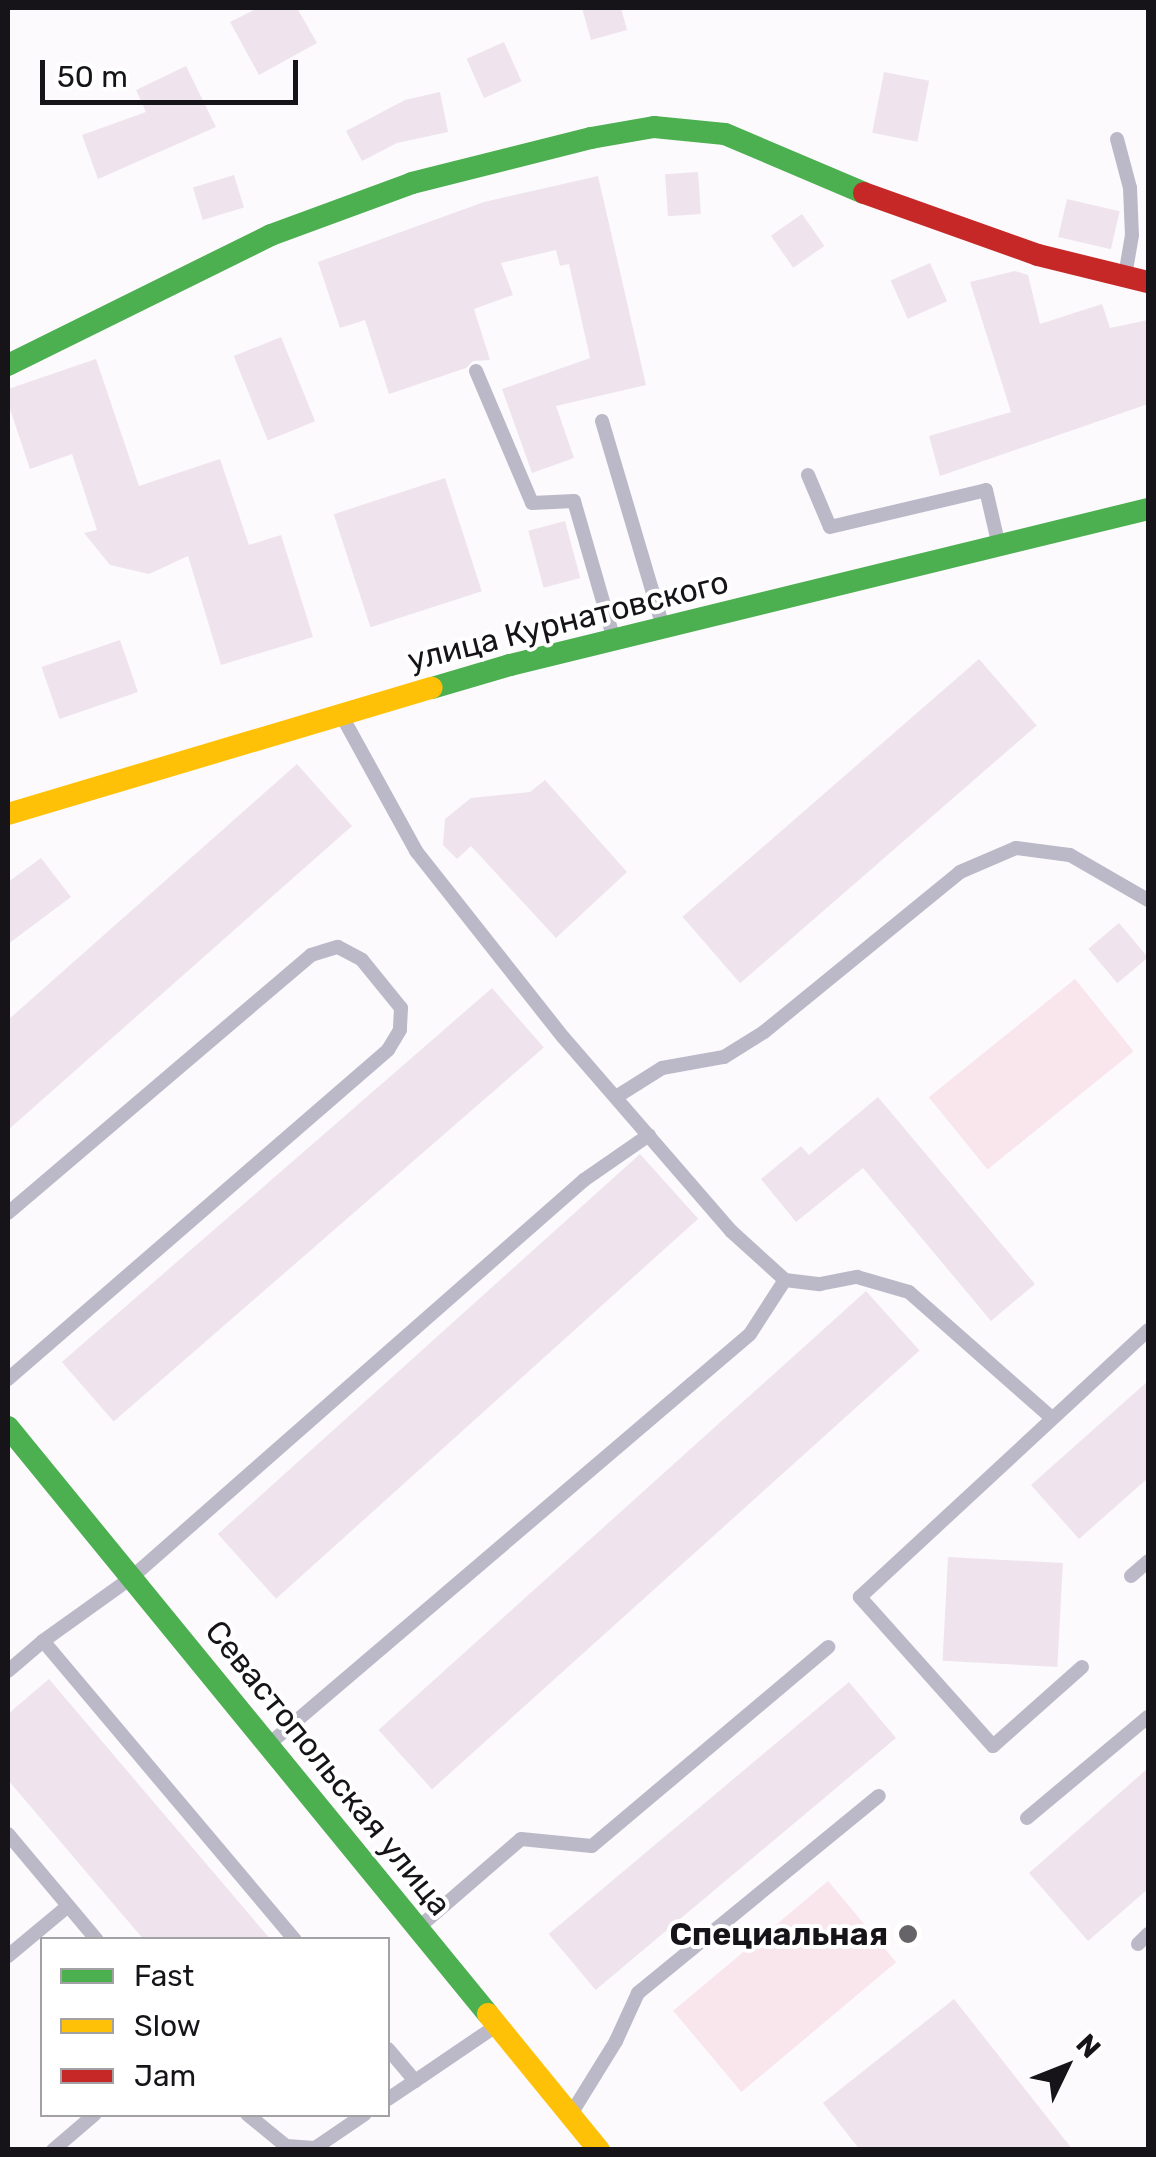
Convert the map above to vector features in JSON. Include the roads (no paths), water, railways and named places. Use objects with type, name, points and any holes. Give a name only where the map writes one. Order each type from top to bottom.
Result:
[{"type":"street","points":[[8,365],[288,229],[412,184],[592,138],[654,127],[725,134],[884,202],[1038,256],[1148,282]]},
{"type":"street","name":"улица Курнатовского","points":[[8,814],[510,665],[1148,509]]},
{"type":"street","name":"Севастопольская улица","points":[[8,1427],[599,2150]]},
{"type":"lane","points":[[1117,139],[1130,188],[1132,235],[1124,277]]},
{"type":"lane","points":[[476,371],[532,503],[574,500],[614,642]]},
{"type":"lane","points":[[602,421],[663,630]]},
{"type":"lane","points":[[808,475],[830,527],[986,490],[1000,548]]},
{"type":"lane","points":[[341,714],[416,850],[616,1097],[731,1230],[785,1280],[820,1284],[857,1276],[909,1292],[1050,1418]]},
{"type":"lane","points":[[616,1097],[662,1068],[724,1056],[764,1032],[960,872],[1016,848],[1070,855],[1148,900]]},
{"type":"lane","points":[[8,1212],[311,955],[338,947],[362,960],[402,1008],[400,1030],[388,1050],[8,1379]]},
{"type":"lane","points":[[8,1672],[131,1578],[584,1180],[649,1136]]},
{"type":"lane","points":[[267,1746],[750,1334],[785,1280]]},
{"type":"lane","points":[[1082,1667],[993,1746],[860,1597],[994,1477],[1050,1418],[1148,1330]]},
{"type":"lane","points":[[1131,1576],[1148,1562]]},
{"type":"lane","points":[[44,1641],[292,1937]]},
{"type":"lane","points":[[418,1928],[521,1839],[592,1846],[828,1647]]},
{"type":"lane","points":[[1028,1818],[1148,1717]]},
{"type":"lane","points":[[570,2115],[616,2041],[638,1993],[879,1796]]},
{"type":"lane","points":[[8,1834],[94,1937]]},
{"type":"lane","points":[[8,1956],[68,1906]]},
{"type":"lane","points":[[390,2098],[496,2025]]},
{"type":"lane","points":[[390,2051],[415,2081]]},
{"type":"lane","points":[[53,2150],[92,2117]]},
{"type":"lane","points":[[249,2117],[259,2129],[286,2146],[315,2148],[361,2117]]},
{"type":"place","name":"Специальная","points":[[908,1934]]}]
